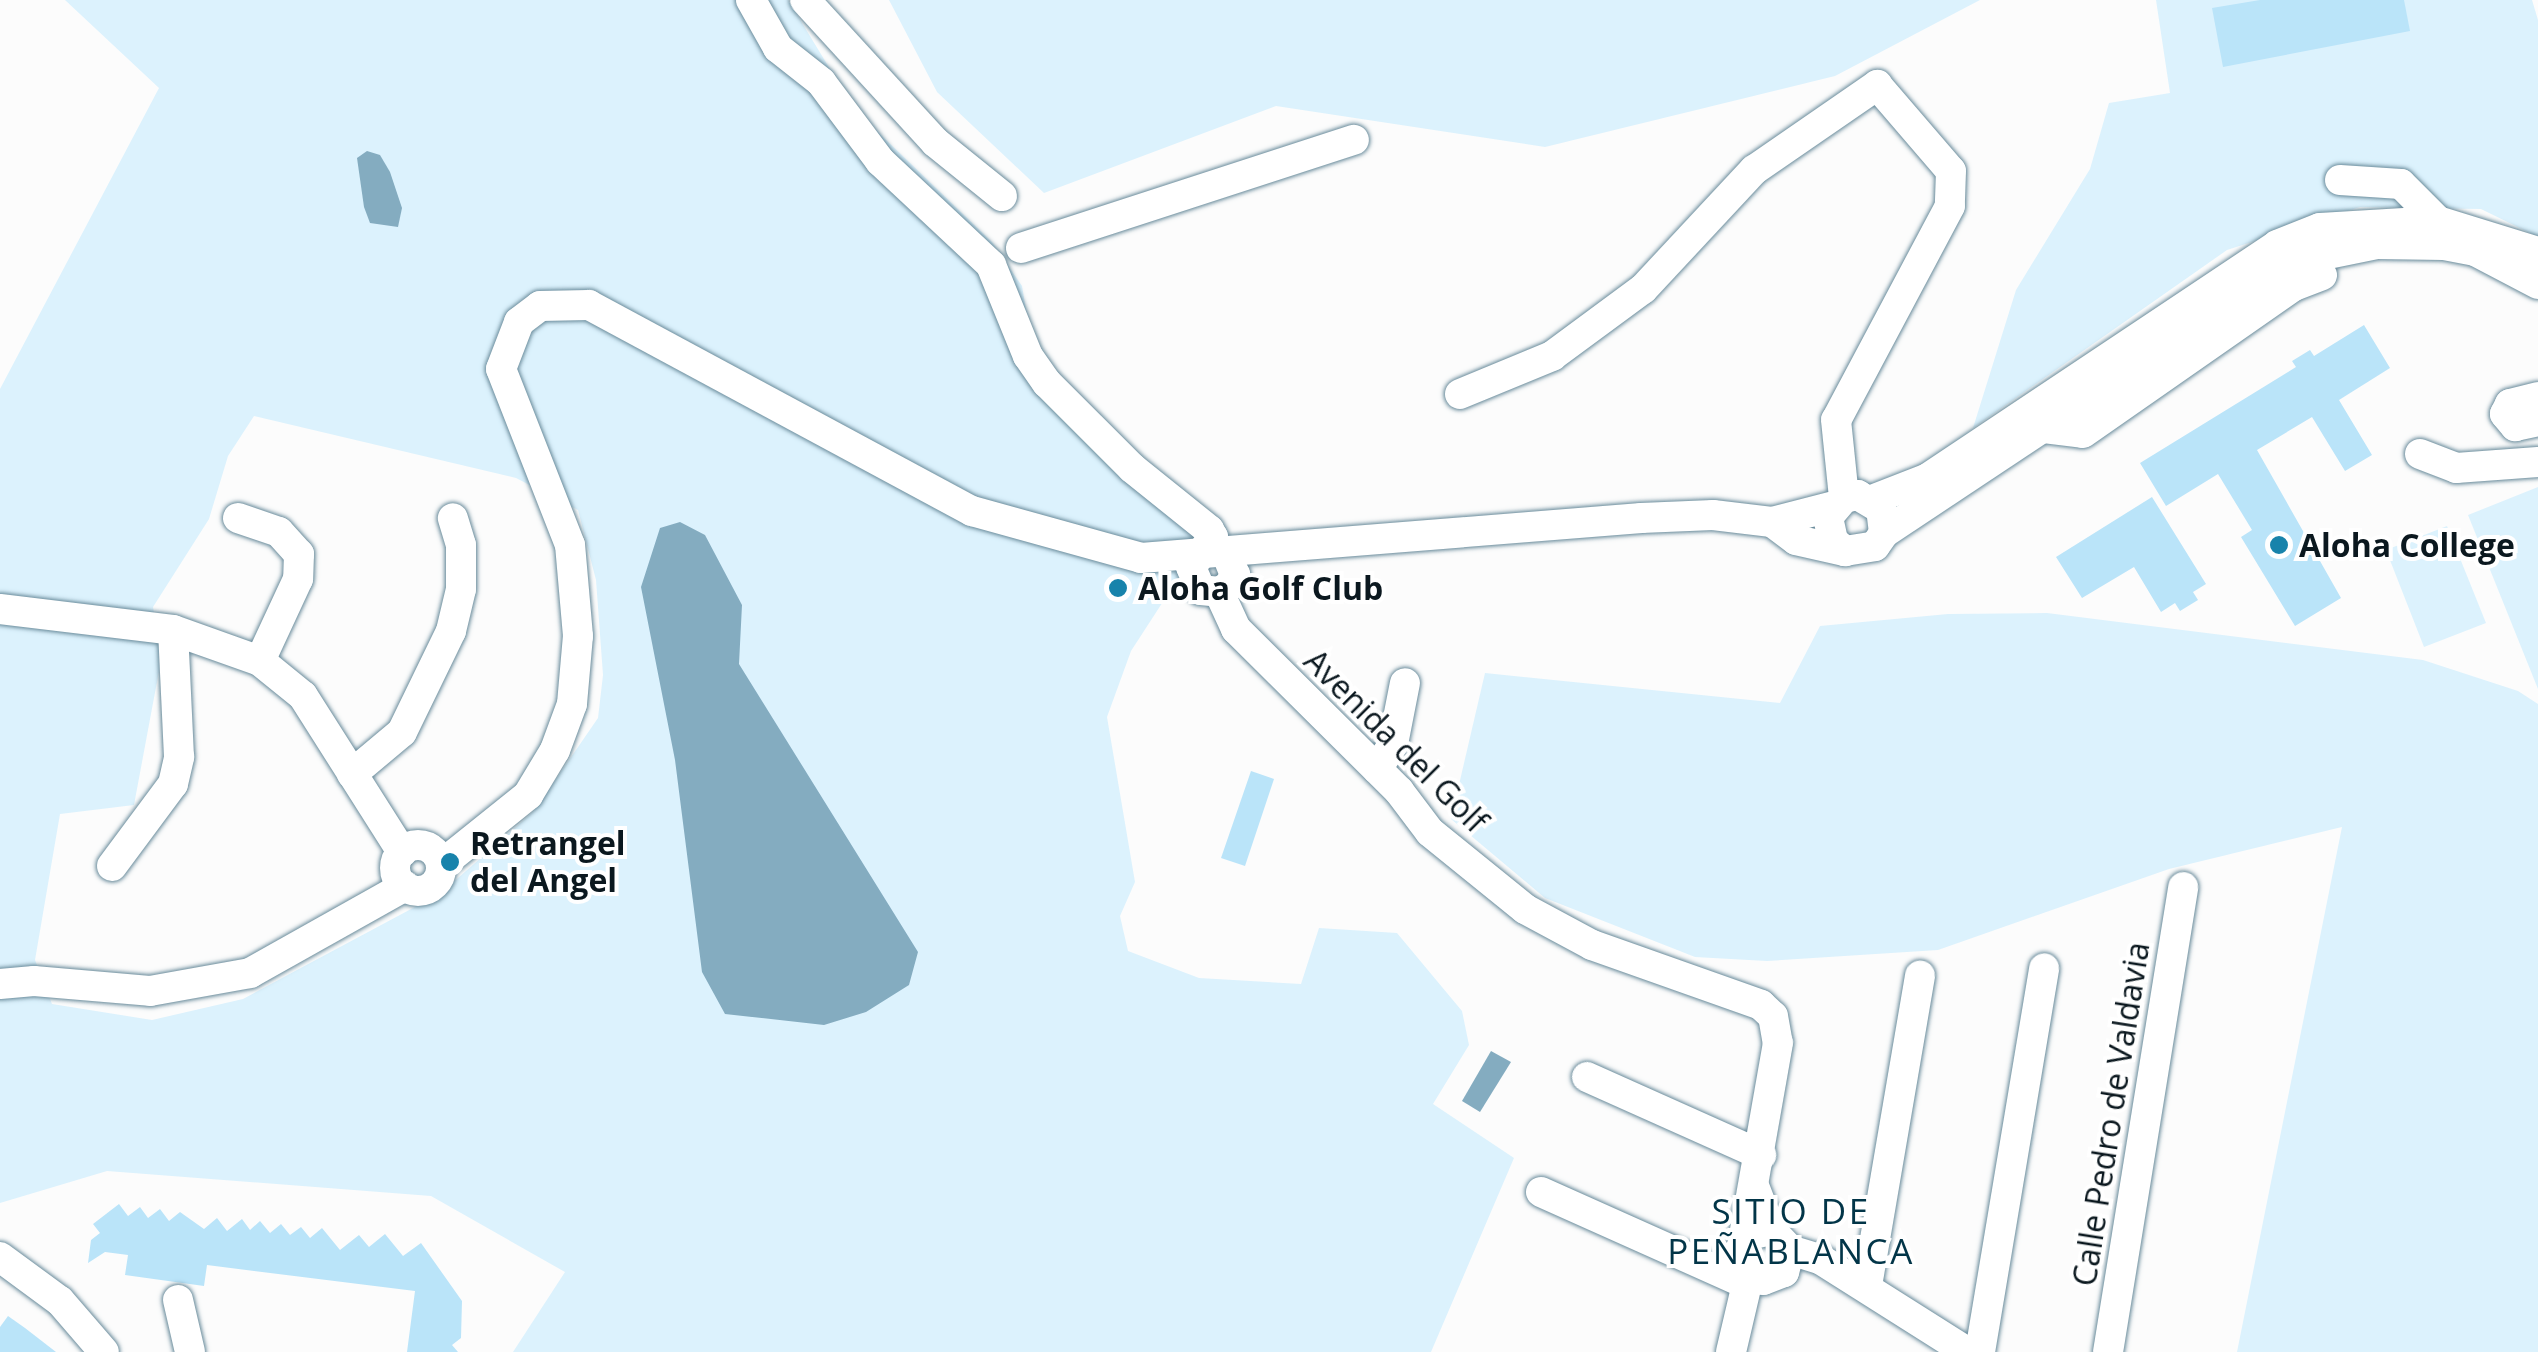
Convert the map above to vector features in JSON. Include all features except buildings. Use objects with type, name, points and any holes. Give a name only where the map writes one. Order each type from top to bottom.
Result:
[{"type":"street","points":[[751,0],[778,48],[821,82],[880,161],[991,265],[1028,356],[1048,383],[1132,468],[1214,536],[1194,559]]},
{"type":"street","points":[[805,0],[935,142],[1002,196]]},
{"type":"street","points":[[1460,394],[1552,356],[1644,289],[1754,170],[1878,85],[1951,171],[1950,206],[1836,420],[1850,501],[1828,530],[1846,550]]},
{"type":"street","points":[[1021,248],[1354,140]]},
{"type":"street","points":[[2340,180],[2400,184],[2438,221]]},
{"type":"street","points":[[0,984],[34,980],[150,991],[250,972],[405,886],[426,890],[441,864],[528,795],[572,704],[578,636],[570,545],[500,369],[518,322],[540,306],[589,305],[972,511],[1078,546],[1141,558],[1194,559],[1226,553],[1641,518],[1772,522],[1928,478],[2277,244],[2362,220],[2438,221],[2538,252]]},
{"type":"street","points":[[1772,522],[1796,540],[1846,550],[1875,546],[1884,533],[2276,273],[2318,256],[2378,244],[2444,246],[2476,251],[2538,284]]},
{"type":"street","points":[[2538,397],[2510,404],[2505,414],[2515,426],[2538,421]]},
{"type":"street","points":[[2420,454],[2456,468],[2538,462]]},
{"type":"street","points":[[1850,501],[1881,509],[1884,533]]},
{"type":"street","points":[[238,518],[279,532],[299,554],[298,578],[260,661]]},
{"type":"street","points":[[352,774],[402,732],[451,631],[461,589],[461,545],[453,518]]},
{"type":"street","points":[[1219,592],[1234,575],[1226,553]]},
{"type":"street","name":"Avenida del Golf","points":[[1194,559],[1195,584],[1219,592],[1236,628],[1377,770],[1430,832],[1524,909],[1592,944],[1762,1005],[1773,1016],[1778,1044],[1757,1170],[1768,1240],[1740,1260],[1748,1279],[1731,1352]]},
{"type":"street","points":[[0,609],[173,630],[260,661],[302,696],[402,852]]},
{"type":"street","points":[[112,866],[173,784],[179,757],[173,630]]},
{"type":"street","points":[[1377,770],[1393,744],[1405,683]]},
{"type":"street","points":[[402,852],[421,845],[441,864]]},
{"type":"street","points":[[402,852],[396,870],[405,886]]},
{"type":"street","name":"Calle Pedro de Valdavia","points":[[2108,1352],[2183,888]]},
{"type":"street","points":[[1980,1352],[2044,968]]},
{"type":"street","points":[[1867,1286],[1920,974]]},
{"type":"street","points":[[1588,1078],[1757,1170]]},
{"type":"street","points":[[1540,1192],[1748,1279],[1778,1277],[1768,1240]]},
{"type":"street","points":[[1768,1240],[1820,1258],[1967,1352]]},
{"type":"street","points":[[0,1256],[60,1302],[104,1352]]},
{"type":"street","points":[[178,1300],[190,1352]]},
{"type":"shaded area","name":"Aloha Golf Club","points":[[65,0],[788,0],[855,110],[992,242],[1022,286],[1038,379],[1205,537],[1131,651],[1107,717],[1135,882],[1120,916],[1128,951],[1199,978],[1301,984],[1319,928],[1397,933],[1462,1011],[1469,1045],[1433,1104],[1514,1158],[1431,1352],[513,1352],[565,1272],[431,1196],[107,1171],[0,1203],[0,389],[159,88]],"holes":[[[254,416],[516,478],[578,510],[596,580],[603,675],[598,718],[534,811],[441,893],[243,999],[152,1020],[52,1004],[35,960],[60,814],[134,805],[162,655],[153,607],[209,519],[228,456]]]},
{"type":"shaded area","points":[[889,0],[1980,0],[1835,76],[1545,147],[1276,106],[1044,193],[937,92]]},
{"type":"shaded area","points":[[2156,0],[2532,0],[2538,20],[2538,237],[2481,209],[2360,207],[2227,250],[1973,428],[2016,290],[2090,169],[2109,103],[2170,93]]},
{"type":"shaded area","points":[[2538,487],[2538,689],[2468,515]]},
{"type":"shaded area","points":[[2447,526],[2486,623],[2424,647],[2386,550]]},
{"type":"shaded area","points":[[2047,613],[2423,660],[2518,691],[2538,704],[2538,1352],[2237,1352],[2342,827],[2169,869],[1938,950],[1767,961],[1695,957],[1545,898],[1451,819],[1485,673],[1780,703],[1820,626],[1948,614]]},
{"type":"water","points":[[367,151],[380,155],[390,172],[402,208],[398,227],[370,223],[357,158]]},
{"type":"water","points":[[680,522],[705,535],[742,605],[739,664],[918,952],[909,985],[866,1012],[824,1025],[725,1014],[702,972],[675,760],[641,587],[660,528]]},
{"type":"water","points":[[1491,1051],[1511,1062],[1480,1112],[1462,1101]]},
{"type":"place","name":"Aloha College","points":[[2279,545]]},
{"type":"place","name":"Aloha Golf Club","points":[[1118,588]]},
{"type":"place","name":"Retrangel del Angel","points":[[450,862]]},
{"type":"district","name":"SITIO DE PEÑABLANCA","points":[[1791,1231]]}]
